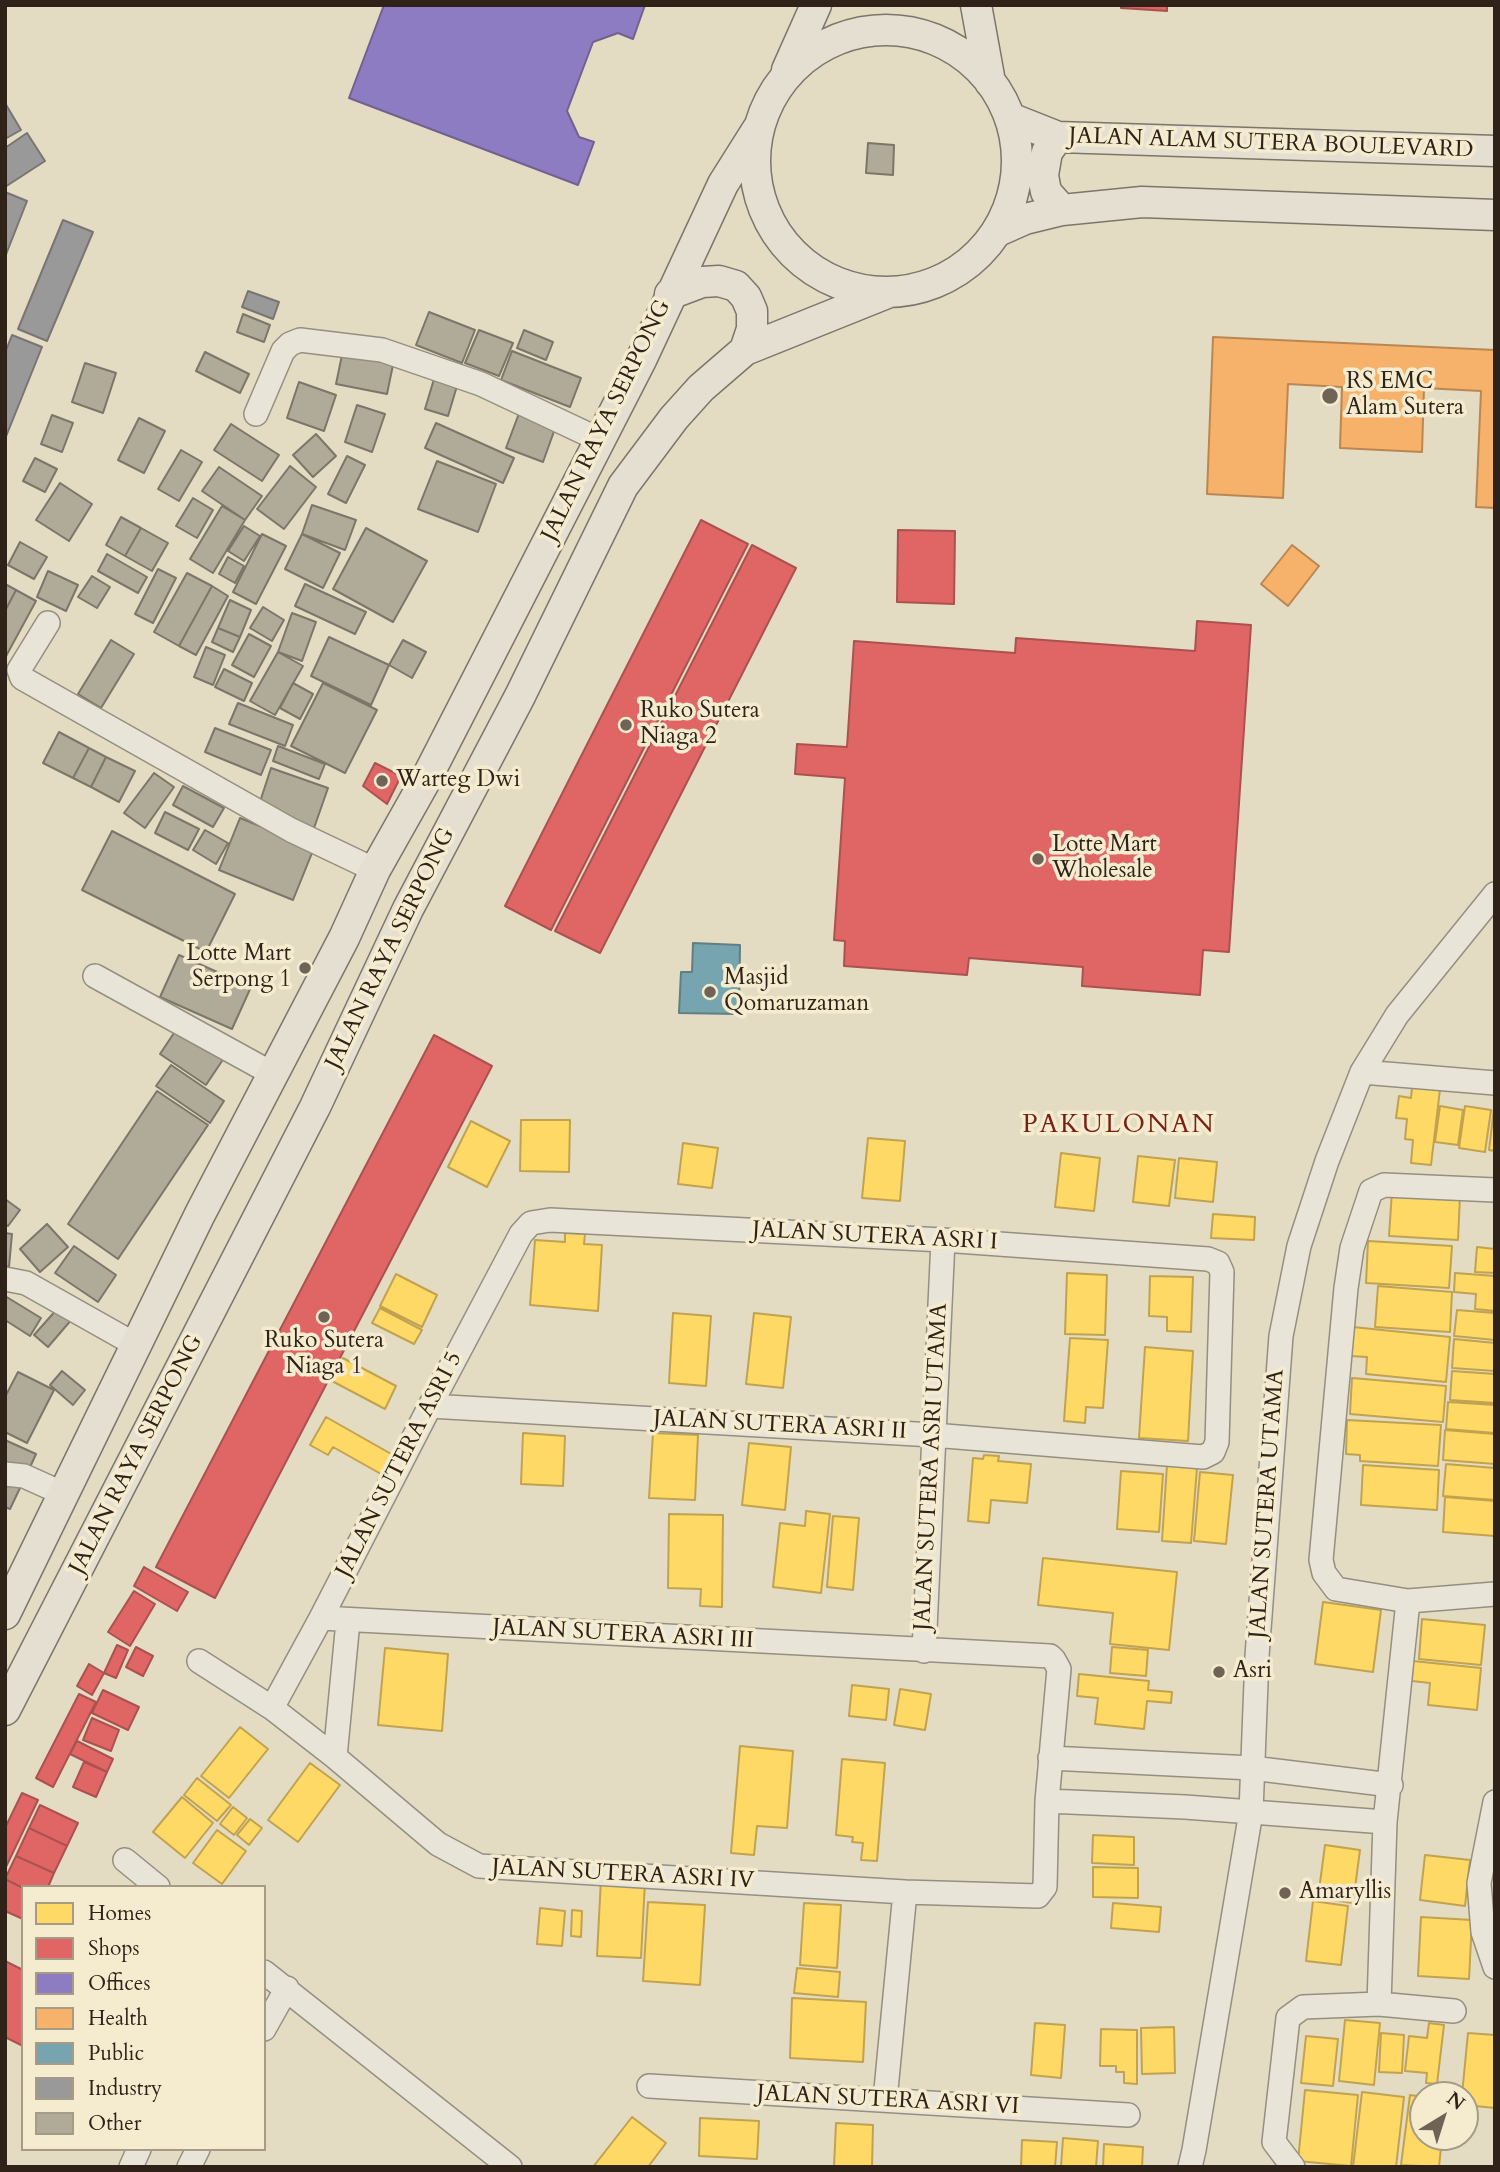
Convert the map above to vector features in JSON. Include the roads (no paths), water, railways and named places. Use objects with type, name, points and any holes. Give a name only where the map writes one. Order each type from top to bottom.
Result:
[{"type":"main road","points":[[784,77],[814,51],[849,34],[888,30],[927,37],[962,55],[990,82],[1001,99],[1010,118],[1016,146],[1017,176],[1010,204],[998,230],[977,256],[950,276],[920,288],[887,293],[848,287],[812,270],[783,243],[763,208],[754,170],[757,130],[816,5]]},
{"type":"main road","points":[[976,5],[990,82]]},
{"type":"main road","name":"JALAN ALAM SUTERA BOULEVARD","points":[[1010,118],[1058,137],[1495,151]]},
{"type":"main road","name":"JALAN RAYA SERPONG","points":[[5,1614],[200,1214],[344,938],[375,870],[430,772],[641,360],[723,184],[757,130]]},
{"type":"main road","points":[[1058,137],[1047,152],[1043,175],[1046,192],[1062,210]]},
{"type":"main road","points":[[998,230],[1025,219],[1062,210],[1142,202],[1495,215]]},
{"type":"main road","points":[[670,294],[702,282],[719,281],[736,286],[746,297],[752,311],[752,329],[744,350]]},
{"type":"main road","name":"JALAN RAYA SERPONG","points":[[5,1710],[303,1131],[408,909],[520,695],[624,486],[674,418],[701,388],[744,350],[887,293]]},
{"type":"street","points":[[256,414],[283,351],[300,340],[382,350],[481,384],[600,440]]},
{"type":"street","points":[[48,623],[19,670],[22,678],[291,830],[375,870]]},
{"type":"street","name":"JALAN SUTERA UTAMA","points":[[1189,2167],[1251,1812],[1257,1656],[1281,1336],[1299,1246],[1327,1161],[1363,1072],[1397,1015],[1495,894]]},
{"type":"street","points":[[95,976],[273,1074]]},
{"type":"street","points":[[1363,1072],[1495,1083]]},
{"type":"street","points":[[1495,1191],[1377,1186],[1371,1191],[1352,1248],[1346,1288],[1321,1560],[1324,1573],[1336,1589],[1408,1601],[1495,1594]]},
{"type":"street","name":"JALAN SUTERA ASRI I","points":[[531,1223],[550,1220],[943,1240],[1208,1259],[1218,1263],[1222,1272],[1217,1442],[1213,1452]]},
{"type":"street","name":"JALAN SUTERA ASRI 5","points":[[272,1708],[521,1234],[531,1223]]},
{"type":"street","name":"JALAN SUTERA ASRI UTAMA","points":[[905,1892],[1038,1896],[1043,1891],[1050,1758],[1059,1670],[1054,1660],[1045,1654],[924,1651],[943,1240]]},
{"type":"street","points":[[5,1279],[26,1283],[136,1345]]},
{"type":"street","name":"JALAN SUTERA ASRI II","points":[[430,1406],[933,1434],[1203,1457],[1213,1452]]},
{"type":"street","points":[[5,1474],[24,1476],[64,1494]]},
{"type":"street","points":[[1378,2004],[1385,1822],[1391,1785],[1408,1601]]},
{"type":"street","name":"JALAN SUTERA ASRI III","points":[[321,1618],[924,1651]]},
{"type":"street","points":[[335,1757],[348,1621]]},
{"type":"street","name":"JALAN SUTERA ASRI IV","points":[[199,1661],[272,1708],[438,1844],[479,1866],[905,1892]]},
{"type":"street","points":[[1050,1758],[1252,1768],[1391,1785]]},
{"type":"street","points":[[1047,1801],[1385,1822]]},
{"type":"street","points":[[1495,1802],[1479,1884],[1483,1932],[1495,1967]]},
{"type":"street","points":[[125,1860],[156,1885]]},
{"type":"street","points":[[885,2100],[905,1892]]},
{"type":"street","points":[[266,1973],[507,2166]]},
{"type":"street","points":[[266,2025],[287,1988]]},
{"type":"street","points":[[1293,2167],[1274,2142],[1288,2018],[1303,2007],[1378,2004],[1454,2011]]},
{"type":"street","name":"JALAN SUTERA ASRI VI","points":[[649,2086],[1128,2115]]},
{"type":"street","points":[[131,2167],[138,2151]]},
{"type":"street","points":[[189,2167],[197,2151]]},
{"type":"place","name":"RS EMC Alam Sutera","points":[[1330,396]]},
{"type":"place","name":"Ruko Sutera Niaga 2","points":[[626,725]]},
{"type":"place","name":"Warteg Dwi","points":[[382,781]]},
{"type":"place","name":"Lotte Mart Wholesale","points":[[1038,859]]},
{"type":"place","name":"Lotte Mart Serpong 1","points":[[305,968]]},
{"type":"place","name":"Masjid Qomaruzaman","points":[[710,992]]},
{"type":"place","name":"Ruko Sutera Niaga 1","points":[[324,1317]]},
{"type":"place","name":"Asri","points":[[1219,1672]]},
{"type":"place","name":"Amaryllis","points":[[1285,1893]]},
{"type":"district","name":"PAKULONAN","points":[[1119,1126]]}]
